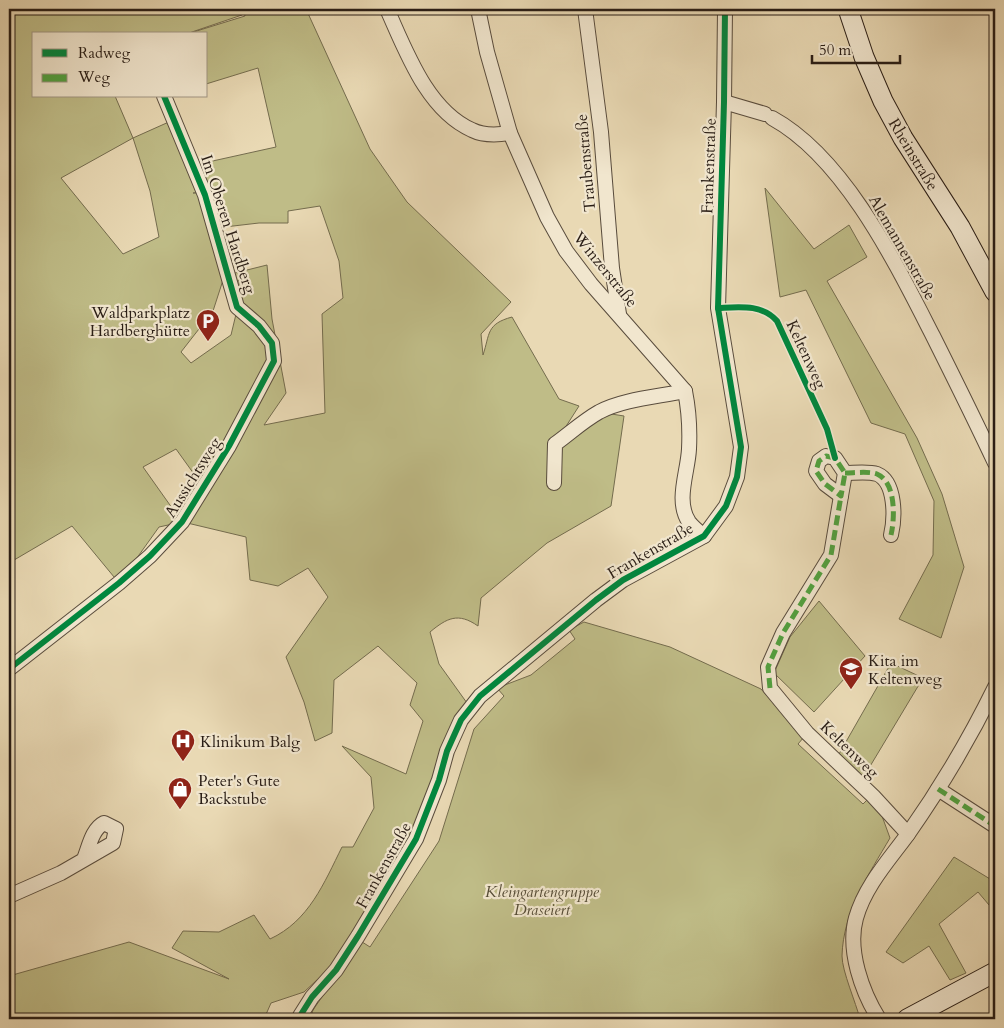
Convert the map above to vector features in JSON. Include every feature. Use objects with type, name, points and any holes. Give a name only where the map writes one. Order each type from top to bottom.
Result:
[{"type":"street","points":[[387,9],[413,64],[435,100],[455,120],[474,131],[493,135],[510,133]]},
{"type":"street","name":"Winzerstraße","points":[[478,9],[487,52],[510,133],[546,217],[566,251],[591,284],[685,391],[690,412],[689,452],[683,492],[684,508],[689,522],[704,536]]},
{"type":"street","name":"Traubenstraße","points":[[585,9],[601,132],[612,268],[619,314]]},
{"type":"street","name":"Frankenstraße","points":[[300,1016],[312,997],[336,970],[416,839],[439,780],[447,751],[461,720],[480,696],[623,580],[704,536],[729,499],[738,478],[742,447],[718,308],[725,9]]},
{"type":"street","name":"Rheinstraße","points":[[848,9],[864,58],[883,101],[903,138],[960,227],[995,292]]},
{"type":"street","name":"Im Oberen Hardberg","points":[[165,98],[205,195],[237,307],[259,326]]},
{"type":"street","name":"Alemannenstraße","points":[[724,102],[769,116],[802,138],[857,201],[914,300],[995,463]]},
{"type":"street","name":"Aussichtsweg","points":[[9,668],[119,583],[150,556],[182,522],[229,446],[274,361],[272,344],[259,326]]},
{"type":"street","points":[[554,483],[555,444],[599,412],[617,405],[685,391]]},
{"type":"street","points":[[841,496],[825,484],[816,471],[819,461],[826,456],[835,458],[845,472],[876,474],[886,481],[890,489],[893,516],[891,535]]},
{"type":"street","name":"Keltenweg","points":[[845,472],[831,555],[783,633],[768,667],[770,688],[808,733],[873,796],[908,834]]},
{"type":"street","points":[[879,1019],[869,1000],[858,967],[853,940],[856,917],[876,876],[938,790],[995,687]]},
{"type":"street","points":[[938,790],[995,826]]},
{"type":"street","points":[[9,896],[62,873],[84,859]]},
{"type":"street","points":[[907,1019],[995,972]]},
{"type":"green space","points":[[9,9],[240,9],[242,15],[192,32],[32,32],[32,98],[116,98],[133,138],[171,121],[201,192],[193,193],[206,193],[199,164],[276,147],[258,68],[208,83],[208,32],[193,32],[245,16],[244,9],[306,9],[370,149],[407,202],[511,302],[481,334],[483,355],[488,336],[493,327],[497,323],[512,317],[559,399],[579,406],[556,442],[599,412],[624,416],[611,506],[547,543],[481,598],[478,626],[464,619],[453,618],[430,632],[439,664],[467,703],[416,839],[332,966],[304,992],[271,1003],[264,1019],[9,1019],[9,976],[129,942],[229,979],[172,948],[183,931],[219,932],[254,915],[270,939],[295,922],[314,900],[342,847],[353,847],[374,808],[371,777],[342,746],[406,774],[423,721],[410,705],[417,683],[378,646],[334,680],[332,733],[315,741],[304,702],[286,657],[328,597],[308,568],[278,586],[250,580],[246,537],[183,522],[204,488],[176,449],[143,467],[182,522],[159,527],[119,583],[72,526],[9,563]],"holes":[[[133,138],[150,191],[159,237],[123,254],[61,178]],[[320,206],[339,261],[343,298],[322,314],[325,413],[264,425],[286,393],[272,319],[267,265],[227,275],[216,228],[259,223],[288,223],[288,211]],[[224,277],[239,281],[237,310],[231,335],[191,363],[181,352],[213,311]]]},
{"type":"green space","points":[[765,188],[814,249],[849,225],[867,257],[827,281],[917,438],[942,494],[964,567],[941,638],[899,619],[933,555],[934,501],[905,434],[871,423],[806,290],[780,297]]},
{"type":"green space","points":[[819,601],[865,656],[814,712],[774,673],[790,637]]},
{"type":"green space","name":"Kleingartengruppe Draseiert","points":[[584,622],[670,647],[761,689],[804,737],[798,744],[863,804],[868,799],[882,816],[890,838],[852,909],[843,940],[843,962],[860,1019],[315,1019],[312,1012],[359,940],[370,947],[439,841],[474,729],[504,696],[497,688],[531,675],[575,639],[569,630]]},
{"type":"green space","points":[[891,663],[923,678],[863,778],[839,754]]},
{"type":"green space","points":[[954,857],[995,882],[995,912],[978,892],[939,924],[966,973],[950,980],[929,946],[903,963],[886,952]]},
{"type":"marked path","points":[[826,456],[835,458],[845,473],[841,496],[825,484],[816,471],[819,461],[826,456]]},
{"type":"marked path","points":[[845,473],[873,473],[883,478],[888,485],[893,501],[891,535]]},
{"type":"marked path","points":[[770,688],[768,667],[783,633],[831,555],[841,496]]},
{"type":"marked path","points":[[938,789],[995,826]]},
{"type":"cycle path","points":[[300,1016],[312,997],[336,970],[416,839],[439,780],[447,751],[461,720],[480,696],[623,580],[704,536],[726,506],[737,477],[741,447],[718,308],[725,9]]},
{"type":"cycle path","points":[[9,669],[119,583],[150,556],[182,522],[229,446],[274,361],[272,343],[259,326],[237,307],[205,195],[165,98]]},
{"type":"cycle path","points":[[718,308],[742,307],[758,309],[777,321],[827,429],[835,458]]},
{"type":"place","name":"Waldparkplatz Hardberghütte","points":[[208,342]]},
{"type":"place","name":"Kita im Keltenweg","points":[[851,690]]},
{"type":"place","name":"Klinikum Balg","points":[[183,762]]},
{"type":"place","name":"Peter's Gute Backstube","points":[[180,810]]}]
